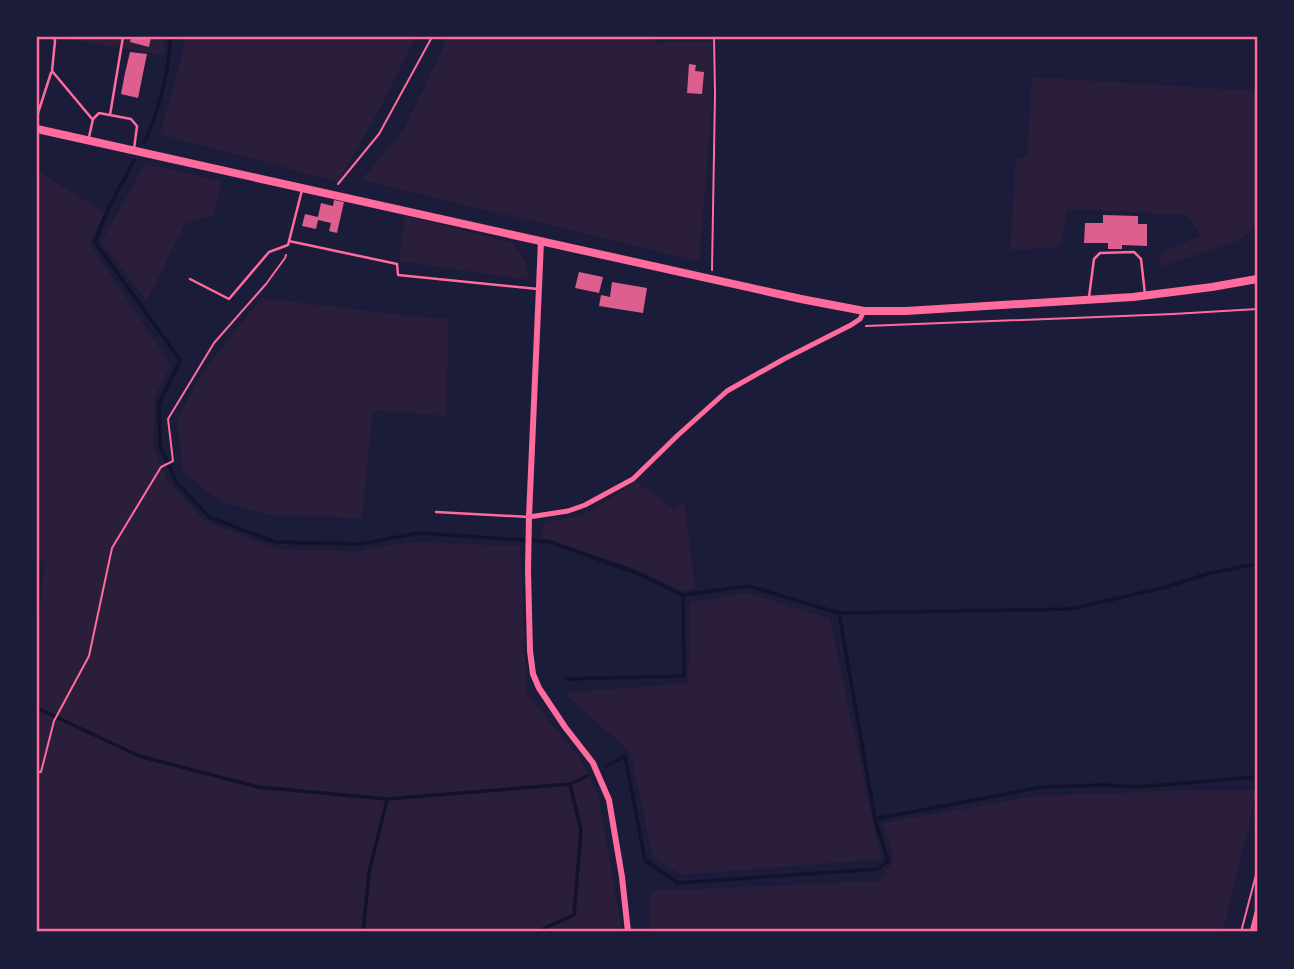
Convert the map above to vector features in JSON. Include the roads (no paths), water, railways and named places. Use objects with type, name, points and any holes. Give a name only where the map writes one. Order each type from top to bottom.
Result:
[{"type":"main road","points":[[37,129],[864,311],[950,309],[1146,296],[1257,279]]},
{"type":"street","points":[[541,241],[528,533],[529,626],[533,674],[550,707],[593,763],[609,800],[628,932]]},
{"type":"street","points":[[529,517],[568,511],[585,505],[633,479],[727,391],[851,325],[860,319],[864,311]]},
{"type":"street","points":[[1252,932],[1257,912]]},
{"type":"lane","points":[[37,116],[52,71],[54,37]]},
{"type":"lane","points":[[110,115],[122,37]]},
{"type":"lane","points":[[52,71],[93,120]]},
{"type":"lane","points":[[89,140],[93,120],[99,113],[131,119],[136,126],[134,150]]},
{"type":"lane","points":[[288,243],[303,188]]},
{"type":"lane","points":[[190,279],[229,299],[269,252],[288,243],[397,264],[398,275],[538,289]]},
{"type":"lane","points":[[1088,300],[1094,259],[1100,253],[1134,252],[1142,258],[1146,296]]},
{"type":"lane","points":[[436,512],[529,517]]},
{"type":"waterway","points":[[144,142],[162,90],[170,37]]},
{"type":"waterway","points":[[134,161],[109,207],[95,242],[180,360],[159,404],[160,446],[177,483],[209,517],[275,542],[361,544],[419,533],[550,542],[637,573],[683,595]]},
{"type":"waterway","points":[[683,595],[748,586],[839,613],[1070,609],[1163,588],[1210,573],[1257,564]]},
{"type":"waterway","points":[[567,679],[684,676],[683,595]]},
{"type":"waterway","points":[[839,613],[875,819],[1042,787],[1136,787],[1257,777]]},
{"type":"waterway","points":[[37,708],[139,756],[258,787],[387,799],[570,784],[581,830],[574,915],[536,932]]},
{"type":"waterway","points":[[606,766],[625,756],[645,860],[678,883],[878,869],[888,861],[875,819]]},
{"type":"waterway","points":[[570,784],[587,776]]},
{"type":"waterway","points":[[363,932],[369,872],[387,800]]}]
